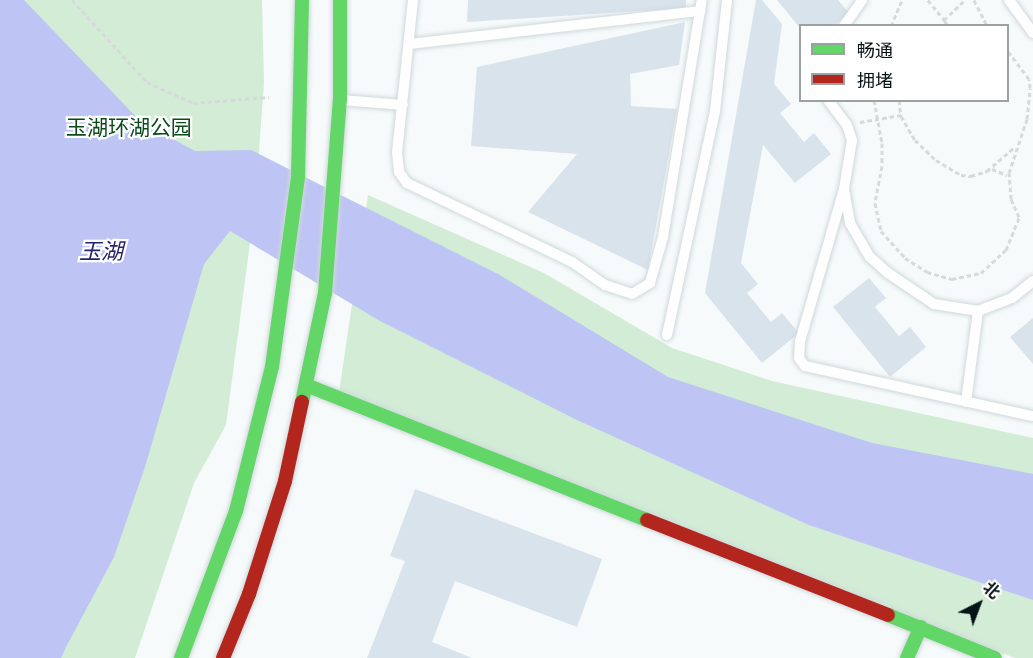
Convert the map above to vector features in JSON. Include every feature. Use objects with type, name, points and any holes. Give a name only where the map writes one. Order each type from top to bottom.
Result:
[{"type":"main road","points":[[181,658],[236,511],[272,367],[298,177],[302,0]]},
{"type":"main road","points":[[223,658],[285,481],[325,293],[340,100],[340,0]]},
{"type":"main road","points":[[306,385],[995,658]]},
{"type":"main road","points":[[907,658],[921,627]]},
{"type":"lane","points":[[410,44],[701,5],[663,237],[650,284],[632,294],[605,285],[572,262],[407,183],[399,172],[397,152],[413,0]]},
{"type":"lane","points":[[667,335],[715,111],[727,0]]},
{"type":"lane","points":[[845,24],[861,0]]},
{"type":"lane","points":[[1009,0],[1033,33]]},
{"type":"lane","points":[[340,100],[403,105]]},
{"type":"lane","points":[[830,102],[847,125],[852,140],[844,189],[800,341],[799,358],[805,366],[1033,416]]},
{"type":"lane","points":[[844,189],[850,223],[870,257],[888,273],[934,304],[978,311],[1012,298],[1032,284]]},
{"type":"lane","points":[[966,402],[978,311]]},
{"type":"path","points":[[72,0],[147,82],[193,103],[269,97]]},
{"type":"path","points":[[892,24],[902,0]]},
{"type":"path","points":[[928,0],[947,24]]},
{"type":"path","points":[[944,20],[965,0]]},
{"type":"path","points":[[974,0],[986,24]]},
{"type":"path","points":[[874,102],[882,166],[874,203],[876,220],[887,241],[927,272],[962,279],[981,273],[999,260],[1012,242],[1019,218],[1009,179],[1017,145],[1027,119],[1030,88],[1029,79],[1009,52]]},
{"type":"path","points":[[899,102],[901,115],[915,140],[947,167],[971,176],[990,169],[999,169],[1009,179]]},
{"type":"path","points":[[847,125],[901,115]]},
{"type":"path","points":[[990,169],[1017,145]]},
{"type":"green space","name":"玉湖","points":[[0,0],[262,0],[264,83],[255,205],[226,425],[194,483],[135,658],[0,658]]},
{"type":"green space","points":[[368,195],[544,273],[672,348],[772,381],[1033,438],[1033,658],[1015,658],[339,393]]},
{"type":"water","points":[[0,0],[24,0],[141,122],[195,151],[251,150],[498,274],[668,377],[872,443],[1033,474],[1033,600],[809,525],[577,420],[380,321],[230,231],[204,264],[145,467],[114,557],[61,658],[0,658]]},
{"type":"building","points":[[468,0],[686,0],[686,8],[467,22]]},
{"type":"building","points":[[756,0],[762,0],[782,24],[774,84],[791,104],[780,113],[804,142],[814,133],[831,154],[795,183],[763,145],[741,263],[758,284],[747,293],[771,322],[782,313],[799,333],[762,363],[705,293]]},
{"type":"building","points":[[777,0],[838,0],[849,13],[836,24],[799,24],[799,27]]},
{"type":"building","points":[[685,22],[679,65],[630,74],[631,106],[677,109],[648,270],[528,212],[577,154],[471,146],[477,67]]},
{"type":"building","points":[[869,278],[886,298],[875,307],[899,336],[910,327],[926,347],[890,377],[833,307]]},
{"type":"building","points":[[1033,318],[1033,364],[1010,337]]},
{"type":"building","points":[[415,489],[602,559],[577,627],[455,581],[432,642],[472,658],[367,658],[405,561],[390,556]]},
{"type":"traffic: fast","points":[[181,658],[236,511],[272,367],[298,177],[302,0]]},
{"type":"traffic: fast","points":[[302,402],[325,293],[340,100],[340,0]]},
{"type":"traffic: fast","points":[[306,385],[647,520]]},
{"type":"traffic: fast","points":[[888,615],[995,658]]},
{"type":"traffic: fast","points":[[907,658],[921,627]]},
{"type":"traffic: jam","points":[[223,658],[249,594],[285,481],[302,402]]},
{"type":"traffic: jam","points":[[647,520],[888,615]]},
{"type":"park label","name":"玉湖环湖公园","points":[[129,129]]}]
